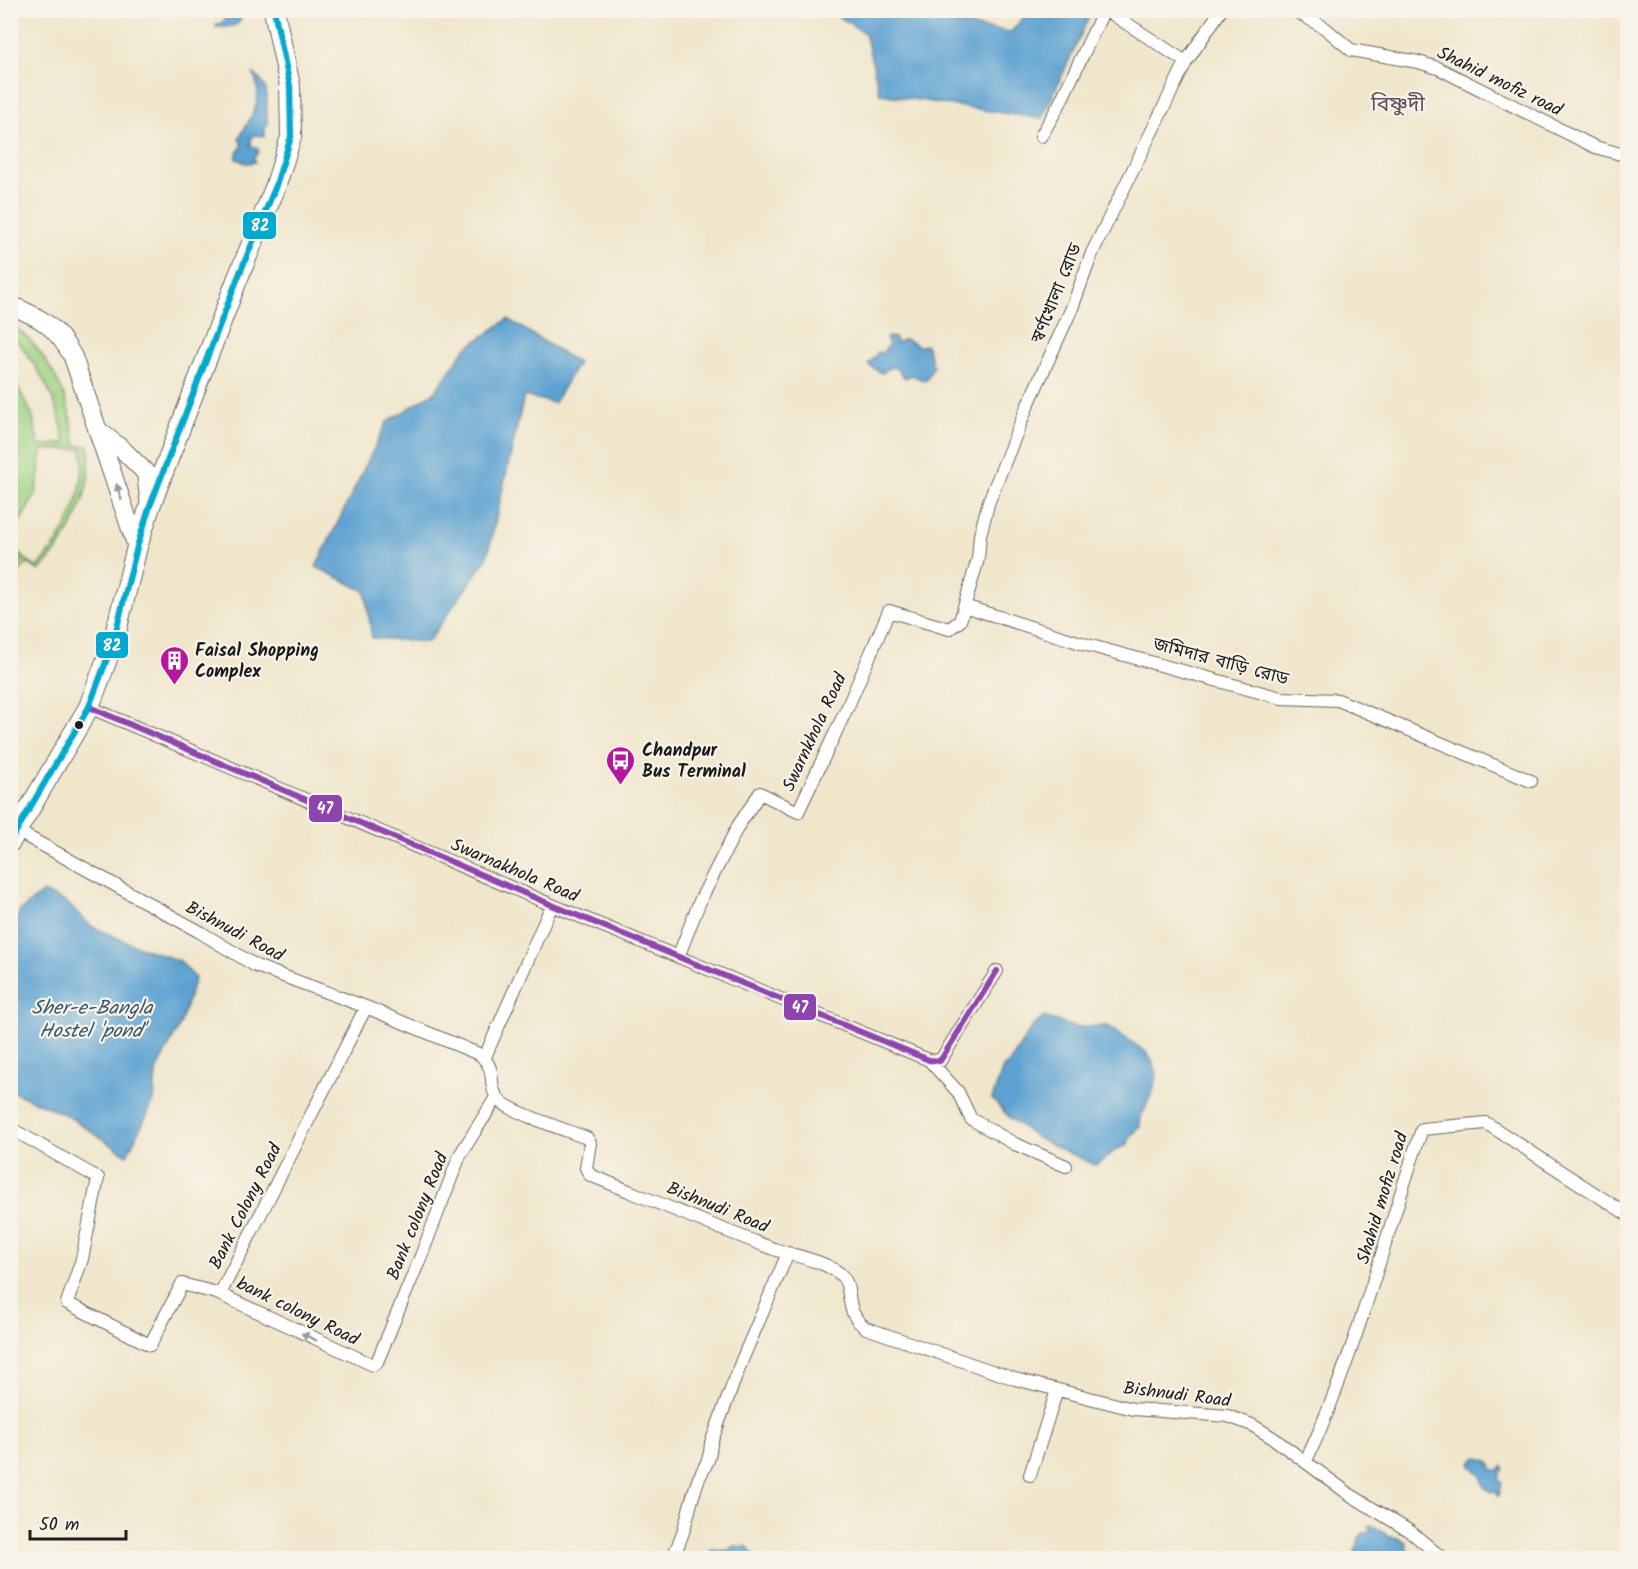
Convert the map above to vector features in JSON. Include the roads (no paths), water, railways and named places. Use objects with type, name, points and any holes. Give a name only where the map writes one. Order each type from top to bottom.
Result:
[{"type":"main road","points":[[14,836],[89,707],[113,643],[137,547],[150,506],[275,188],[291,137],[290,86],[274,10]]},
{"type":"street","points":[[1041,136],[1059,105],[1105,10],[1186,62]]},
{"type":"street","name":"স্বর্ণখোলা রোড","points":[[964,606],[978,559],[980,535],[989,501],[1092,253],[1186,62],[1221,10]]},
{"type":"street","name":"Shahid mofiz road","points":[[1294,10],[1325,28],[1352,50],[1438,68],[1596,147],[1628,156]]},
{"type":"street","points":[[10,305],[50,325],[63,339],[73,357],[137,547]]},
{"type":"street","points":[[99,431],[123,450],[146,473],[150,506]]},
{"type":"street","name":"জমিদার বাড়ি রোড","points":[[964,606],[1084,644],[1281,698],[1338,700],[1531,781]]},
{"type":"street","name":"Swarnkhola Road","points":[[678,957],[700,901],[738,826],[760,793],[798,812],[848,706],[889,611],[949,629],[960,621],[964,606]]},
{"type":"street","name":"Swarnakhola Road","points":[[89,707],[552,905],[928,1060]]},
{"type":"street","name":"Bishnudi Road","points":[[14,836],[200,933],[256,966],[366,1007],[481,1055],[484,1059]]},
{"type":"street","points":[[483,1119],[496,1096],[493,1073],[484,1059],[552,905]]},
{"type":"street","points":[[928,1060],[940,1061],[997,971]]},
{"type":"street","name":"Bank Colony Road","points":[[10,1128],[98,1178],[82,1259],[67,1304],[150,1345],[182,1284],[219,1293],[366,1007]]},
{"type":"street","points":[[928,1060],[958,1092],[971,1119],[1015,1144],[1066,1166]]},
{"type":"street","name":"Bishnudi Road","points":[[496,1096],[505,1105],[587,1138],[590,1143],[590,1156],[586,1168],[590,1175],[832,1268],[845,1281],[853,1314],[866,1328],[1015,1379],[1057,1390],[1133,1409],[1228,1416],[1252,1425],[1306,1461],[1349,1494],[1411,1532],[1442,1558]]},
{"type":"street","name":"Bank colony Road","points":[[362,1362],[373,1365],[377,1362],[460,1155],[496,1096]]},
{"type":"street","name":"Shahid mofiz road","points":[[1306,1461],[1369,1300],[1422,1129],[1485,1123],[1628,1215]]},
{"type":"street","points":[[672,1558],[681,1542],[699,1479],[710,1458],[714,1433],[742,1360],[788,1253]]},
{"type":"street","name":"bank colony Road","points":[[219,1293],[362,1362]]},
{"type":"street","points":[[1030,1476],[1057,1390]]},
{"type":"water","points":[[226,11],[240,11],[240,21],[238,24],[226,27],[216,27],[227,16]]},
{"type":"water","points":[[830,11],[938,11],[949,23],[1011,32],[1029,11],[1083,11],[1089,17],[1042,119],[880,94],[865,33]]},
{"type":"water","points":[[253,73],[260,79],[266,91],[268,124],[265,128],[265,136],[253,135],[250,145],[259,150],[254,158],[255,162],[246,163],[236,159],[242,146],[239,138],[257,99],[258,91]]},
{"type":"water","points":[[508,319],[578,363],[554,403],[524,396],[487,558],[428,642],[372,638],[365,591],[316,567],[387,422],[435,392],[465,349]]},
{"type":"water","points":[[886,338],[895,338],[896,343],[905,339],[919,346],[926,345],[934,366],[925,381],[912,375],[904,378],[897,368],[891,367],[882,373],[868,365],[878,352],[882,353],[889,345]]},
{"type":"water","name":"Sher-e-Bangla Hostel 'pond'","points":[[43,892],[67,903],[91,926],[134,945],[180,961],[195,978],[180,1025],[156,1071],[154,1101],[127,1155],[68,1116],[11,1091],[11,941],[19,912]]},
{"type":"water","points":[[1044,1017],[1074,1027],[1108,1026],[1146,1052],[1157,1073],[1140,1126],[1130,1138],[1127,1146],[1118,1149],[1095,1165],[1039,1139],[1011,1119],[992,1099],[1003,1068],[1010,1062],[1032,1027]]},
{"type":"water","points":[[1476,1457],[1489,1461],[1493,1470],[1498,1470],[1503,1466],[1504,1469],[1498,1482],[1502,1482],[1499,1496],[1495,1490],[1491,1492],[1484,1487],[1481,1475],[1471,1466]]},
{"type":"water","points":[[1372,1525],[1390,1537],[1406,1542],[1407,1550],[1419,1558],[1354,1558],[1358,1538],[1363,1533],[1369,1533],[1368,1526]]},
{"type":"water","points":[[735,1546],[747,1546],[755,1558],[709,1558],[712,1549],[726,1550]]},
{"type":"place","name":"Faisal Shopping Complex","points":[[174,686]]},
{"type":"place","name":"Chandpur Bus Terminal","points":[[621,786]]},
{"type":"district","name":"বিষ্ণুদী","points":[[1398,104]]}]
